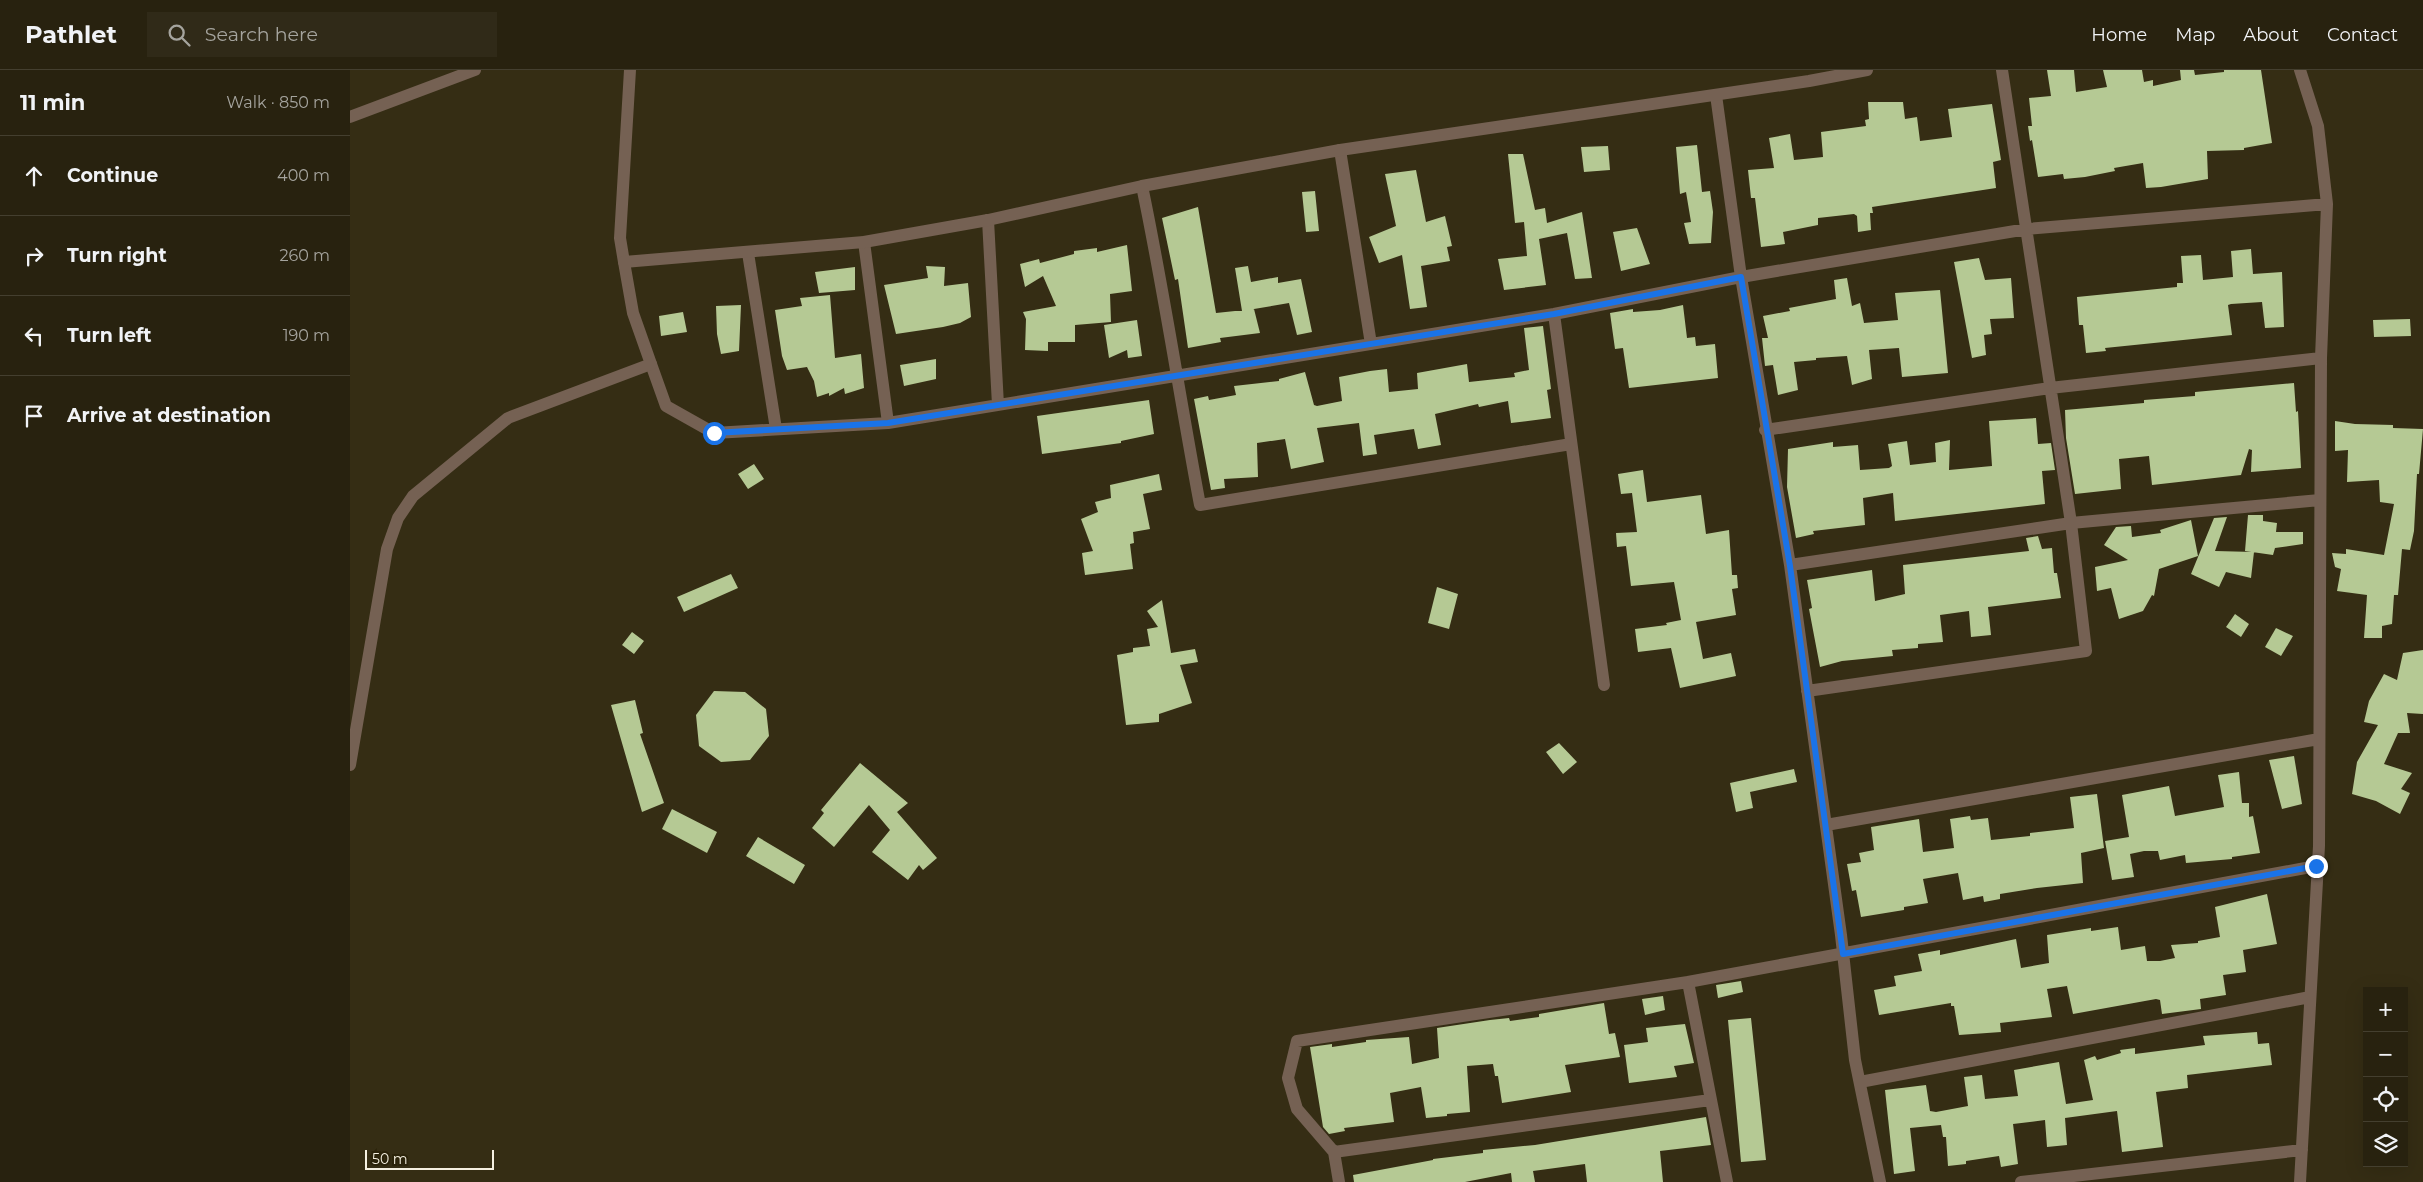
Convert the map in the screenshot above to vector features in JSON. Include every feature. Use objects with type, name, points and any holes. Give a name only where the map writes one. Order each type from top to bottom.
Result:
[{"type":"street","points":[[630,70],[620,238],[633,313],[666,406],[714,433],[888,423],[1175,374],[1554,314],[1741,277],[2027,229],[2327,204]]},
{"type":"street","points":[[624,262],[864,242],[988,220],[1142,186],[1340,150],[1716,95],[1866,70]]},
{"type":"street","points":[[1807,692],[2086,651],[2071,523],[2002,70]]},
{"type":"street","points":[[2300,70],[2318,126],[2327,204],[2321,358],[2318,846],[2300,1182]]},
{"type":"street","points":[[350,117],[471,71]]},
{"type":"street","points":[[1716,95],[1741,277],[1765,430],[1790,566],[1843,954],[1855,1060],[1880,1182]]},
{"type":"street","points":[[1340,150],[1371,344]]},
{"type":"street","points":[[1142,186],[1160,272],[1175,374],[1200,505],[1571,444]]},
{"type":"street","points":[[988,220],[998,405]]},
{"type":"street","points":[[864,242],[888,423]]},
{"type":"street","points":[[748,253],[776,429]]},
{"type":"street","points":[[1554,314],[1604,685]]},
{"type":"street","points":[[1765,430],[2050,388],[2321,358]]},
{"type":"street","points":[[350,765],[387,549],[398,518],[413,496],[508,418],[651,364]]},
{"type":"street","points":[[1790,566],[2071,523],[2320,500]]},
{"type":"street","points":[[1826,825],[2319,739]]},
{"type":"street","points":[[1339,1182],[1334,1152],[1297,1109],[1288,1078],[1297,1041],[1688,982],[2316,866]]},
{"type":"street","points":[[1688,982],[1727,1182]]},
{"type":"street","points":[[1860,1082],[2310,997]]},
{"type":"street","points":[[1334,1152],[1710,1100]]},
{"type":"street","points":[[2021,1182],[2302,1150]]},
{"type":"building","points":[[2047,70],[2074,70],[2076,92],[2107,87],[2103,70],[2142,70],[2144,82],[2153,80],[2153,86],[2181,80],[2180,70],[2194,70],[2195,75],[2224,72],[2224,70],[2261,70],[2272,143],[2244,148],[2244,150],[2207,151],[2208,179],[2161,187],[2146,188],[2143,163],[2114,168],[2115,171],[2085,177],[2064,179],[2063,174],[2038,177],[2028,126],[2032,126],[2029,98],[2051,96]]},
{"type":"building","points":[[1868,102],[1903,102],[1905,119],[1917,117],[1920,141],[1952,137],[1948,109],[1992,104],[2001,160],[1993,162],[1996,188],[1872,207],[1873,213],[1870,213],[1871,230],[1858,232],[1857,216],[1854,214],[1818,218],[1818,225],[1783,232],[1785,244],[1761,247],[1755,198],[1751,198],[1748,170],[1774,168],[1769,138],[1790,134],[1794,160],[1823,157],[1821,132],[1866,126],[1865,120],[1869,119]]},
{"type":"building","points":[[1697,145],[1702,192],[1710,191],[1713,212],[1711,243],[1689,244],[1684,223],[1691,222],[1686,192],[1680,194],[1676,147]]},
{"type":"building","points":[[1608,146],[1610,170],[1584,172],[1581,147]]},
{"type":"building","points":[[1508,154],[1523,154],[1535,210],[1545,208],[1547,223],[1582,212],[1592,278],[1575,279],[1567,233],[1539,239],[1546,285],[1504,290],[1498,259],[1527,256],[1524,222],[1515,223]]},
{"type":"building","points":[[1416,170],[1426,222],[1445,216],[1452,246],[1447,247],[1450,261],[1421,266],[1427,307],[1410,309],[1402,255],[1379,263],[1369,237],[1396,226],[1385,174]]},
{"type":"building","points":[[1315,191],[1319,231],[1306,232],[1302,192]]},
{"type":"building","points":[[1198,207],[1216,313],[1254,309],[1260,333],[1220,338],[1221,342],[1188,348],[1178,279],[1175,280],[1162,218]]},
{"type":"building","points":[[1637,228],[1650,264],[1621,271],[1613,232]]},
{"type":"building","points":[[1127,245],[1132,291],[1110,294],[1111,322],[1075,325],[1075,342],[1048,342],[1048,351],[1025,350],[1026,319],[1023,312],[1056,306],[1043,276],[1025,287],[1020,264],[1039,259],[1040,263],[1074,254],[1074,251],[1097,248],[1097,252]]},
{"type":"building","points":[[2251,249],[2253,274],[2282,272],[2284,327],[2265,328],[2262,302],[2231,304],[2228,305],[2232,335],[2105,348],[2106,351],[2086,353],[2083,325],[2079,325],[2077,297],[2177,287],[2177,283],[2183,283],[2181,256],[2201,255],[2203,280],[2233,277],[2231,251]]},
{"type":"building","points":[[1979,258],[1985,280],[2011,278],[2014,318],[1990,319],[1992,334],[1984,335],[1986,355],[1972,358],[1954,262]]},
{"type":"building","points":[[926,266],[945,267],[944,286],[968,283],[971,317],[960,323],[943,327],[896,334],[884,285],[928,278]]},
{"type":"building","points":[[1248,266],[1251,282],[1278,277],[1278,283],[1301,279],[1312,332],[1297,335],[1289,303],[1242,311],[1235,268]]},
{"type":"building","points":[[855,267],[855,290],[819,293],[815,272]]},
{"type":"building","points":[[1847,278],[1852,306],[1860,303],[1864,323],[1898,320],[1895,293],[1940,290],[1948,373],[1902,377],[1899,348],[1869,350],[1872,379],[1852,385],[1847,356],[1816,358],[1816,360],[1794,362],[1798,390],[1778,395],[1773,365],[1765,366],[1762,338],[1768,338],[1763,316],[1790,311],[1789,308],[1836,299],[1834,280]]},
{"type":"building","points":[[830,295],[835,358],[861,354],[864,388],[845,394],[844,388],[829,396],[829,393],[817,397],[814,381],[807,367],[787,370],[782,356],[775,310],[802,306],[800,298]]},
{"type":"building","points":[[741,305],[739,351],[721,354],[717,334],[716,306]]},
{"type":"building","points":[[1683,305],[1687,338],[1695,337],[1696,346],[1715,344],[1718,378],[1629,388],[1623,348],[1615,349],[1610,313],[1633,309],[1633,312],[1660,310]]},
{"type":"building","points":[[683,312],[687,332],[661,336],[659,316]]},
{"type":"building","points":[[2410,319],[2411,336],[2374,337],[2373,320]]},
{"type":"building","points":[[1137,320],[1142,356],[1128,358],[1127,350],[1109,358],[1104,325]]},
{"type":"building","points":[[1543,326],[1551,389],[1547,390],[1551,418],[1511,423],[1508,401],[1479,407],[1478,404],[1435,414],[1441,445],[1418,449],[1414,429],[1374,435],[1377,454],[1363,456],[1359,423],[1317,428],[1324,462],[1291,469],[1285,439],[1257,443],[1258,477],[1224,479],[1225,488],[1211,490],[1194,399],[1208,396],[1209,400],[1236,395],[1234,386],[1279,381],[1279,379],[1305,372],[1314,405],[1317,406],[1342,401],[1339,377],[1370,371],[1387,369],[1389,392],[1418,389],[1417,373],[1467,364],[1469,382],[1515,377],[1514,373],[1529,370],[1524,328]]},
{"type":"building","points":[[936,359],[936,379],[904,386],[900,365]]},
{"type":"building","points":[[2294,383],[2296,412],[2298,411],[2301,468],[2251,472],[2252,450],[2249,449],[2241,475],[2152,485],[2149,456],[2119,459],[2121,489],[2075,494],[2066,438],[2065,410],[2195,396],[2195,392]]},
{"type":"building","points":[[1149,400],[1154,434],[1121,441],[1121,443],[1042,454],[1037,416]]},
{"type":"building","points":[[2036,418],[2038,444],[2051,443],[2055,470],[2042,471],[2045,504],[1895,521],[1893,493],[1863,498],[1865,525],[1813,531],[1814,534],[1796,538],[1787,487],[1788,449],[1833,442],[1833,447],[1858,445],[1860,470],[1889,468],[1892,466],[1888,444],[1907,441],[1910,465],[1936,462],[1935,443],[1950,440],[1949,470],[1992,466],[1989,421]]},
{"type":"building","points":[[2335,421],[2355,424],[2393,425],[2393,428],[2423,429],[2419,474],[2417,474],[2414,531],[2410,550],[2402,549],[2398,595],[2394,595],[2392,624],[2382,626],[2382,638],[2364,638],[2367,595],[2337,591],[2341,569],[2335,567],[2332,553],[2346,554],[2346,549],[2384,555],[2394,504],[2380,502],[2379,480],[2347,482],[2348,450],[2335,451]]},
{"type":"building","points":[[754,464],[764,479],[748,489],[738,474]]},
{"type":"building","points":[[1643,470],[1647,502],[1701,495],[1706,534],[1729,530],[1732,575],[1737,575],[1738,588],[1732,589],[1736,615],[1696,622],[1703,659],[1731,653],[1736,676],[1680,688],[1671,648],[1638,652],[1635,629],[1667,625],[1666,623],[1681,620],[1674,582],[1631,586],[1626,546],[1617,547],[1616,533],[1637,532],[1632,493],[1621,494],[1618,474]]},
{"type":"building","points":[[1159,474],[1162,490],[1143,494],[1150,529],[1133,532],[1134,543],[1130,544],[1133,569],[1085,575],[1082,553],[1093,551],[1081,519],[1098,512],[1095,502],[1111,498],[1110,485]]},
{"type":"building","points":[[2248,515],[2263,515],[2263,521],[2277,523],[2276,532],[2303,532],[2303,544],[2275,548],[2273,555],[2245,551]]},
{"type":"building","points":[[2227,517],[2215,551],[2254,552],[2251,578],[2226,572],[2219,587],[2191,574],[2214,518]]},
{"type":"building","points":[[2191,520],[2198,556],[2159,569],[2154,596],[2152,595],[2143,611],[2119,619],[2111,588],[2097,591],[2095,567],[2128,560],[2104,545],[2116,527],[2131,526],[2132,537],[2161,533],[2160,530]]},
{"type":"building","points":[[2038,536],[2042,549],[2052,548],[2054,573],[2057,573],[2061,598],[1988,607],[1991,635],[1971,637],[1969,611],[1940,615],[1943,642],[1918,644],[1918,648],[1892,650],[1893,656],[1842,661],[1820,667],[1809,609],[1812,608],[1807,580],[1872,570],[1875,601],[1905,594],[1903,565],[2029,551],[2026,538]]},
{"type":"building","points":[[731,574],[738,588],[684,612],[677,597]]},
{"type":"building","points":[[1437,587],[1458,594],[1449,629],[1428,623]]},
{"type":"building","points":[[1162,600],[1171,653],[1195,649],[1198,662],[1180,665],[1192,703],[1159,714],[1159,722],[1126,725],[1117,655],[1133,652],[1133,648],[1150,646],[1147,629],[1158,627],[1147,611]]},
{"type":"building","points":[[2235,614],[2249,624],[2241,637],[2226,627]]},
{"type":"building","points":[[2276,628],[2293,636],[2281,656],[2265,647]]},
{"type":"building","points":[[632,632],[644,641],[634,654],[622,645]]},
{"type":"building","points":[[2423,650],[2423,714],[2407,713],[2410,733],[2398,733],[2384,764],[2412,773],[2401,789],[2410,793],[2400,814],[2376,801],[2352,794],[2357,762],[2378,725],[2364,722],[2369,701],[2384,674],[2397,680],[2403,653]]},
{"type":"building","points":[[714,691],[745,692],[766,709],[769,736],[750,760],[721,762],[699,746],[696,715]]},
{"type":"building","points":[[635,700],[643,733],[640,734],[664,803],[642,812],[611,705]]},
{"type":"building","points":[[1559,743],[1577,762],[1563,774],[1546,752]]},
{"type":"building","points":[[2294,756],[2302,804],[2282,809],[2269,760]]},
{"type":"building","points":[[860,763],[908,803],[897,812],[937,858],[923,870],[919,865],[908,880],[872,852],[890,830],[869,805],[834,847],[812,828],[824,813],[821,810]]},
{"type":"building","points":[[1794,769],[1797,782],[1750,792],[1753,808],[1736,812],[1730,783]]},
{"type":"building","points":[[2239,772],[2242,803],[2249,803],[2249,817],[2253,816],[2260,853],[2232,857],[2232,859],[2186,863],[2185,855],[2160,860],[2158,851],[2144,851],[2130,854],[2134,877],[2112,880],[2105,841],[2129,837],[2122,795],[2169,786],[2175,816],[2224,807],[2218,775]]},
{"type":"building","points":[[2097,794],[2104,848],[2081,853],[2083,883],[2000,894],[2000,899],[1984,902],[1983,896],[1963,900],[1958,873],[1923,879],[1928,903],[1904,907],[1904,910],[1861,917],[1856,890],[1852,891],[1847,864],[1861,862],[1859,853],[1874,850],[1871,827],[1919,819],[1923,852],[1954,848],[1950,819],[1970,816],[1971,820],[1988,818],[1991,840],[2030,836],[2030,833],[2074,828],[2070,797]]},
{"type":"building","points":[[672,809],[717,832],[707,853],[662,829]]},
{"type":"building","points":[[758,837],[805,865],[794,884],[746,856]]},
{"type":"building","points":[[2267,894],[2277,944],[2243,950],[2246,972],[2223,975],[2226,995],[2200,999],[2201,1009],[2162,1014],[2160,1000],[2156,999],[2073,1014],[2067,986],[2047,989],[2052,1017],[2000,1023],[2001,1032],[1959,1035],[1954,1006],[1951,1006],[1951,1003],[1879,1015],[1874,990],[1896,986],[1894,976],[1922,971],[1918,954],[1940,950],[1940,955],[2016,939],[2021,968],[2049,963],[2047,935],[2091,928],[2091,931],[2118,927],[2121,950],[2145,946],[2147,961],[2160,961],[2175,958],[2171,945],[2198,943],[2198,941],[2220,937],[2215,907]]},
{"type":"building","points":[[1741,981],[1743,992],[1718,998],[1716,985]]},
{"type":"building","points":[[1663,996],[1665,1010],[1645,1015],[1642,999]]},
{"type":"building","points":[[1604,1003],[1609,1034],[1615,1033],[1620,1057],[1565,1065],[1571,1092],[1502,1103],[1498,1076],[1495,1076],[1493,1064],[1467,1066],[1470,1112],[1426,1118],[1421,1087],[1390,1093],[1394,1122],[1344,1128],[1345,1131],[1329,1134],[1323,1127],[1310,1047],[1332,1044],[1332,1047],[1366,1042],[1366,1040],[1409,1037],[1412,1064],[1439,1058],[1437,1028],[1490,1020],[1509,1018],[1510,1021],[1539,1017],[1539,1014]]},
{"type":"building","points":[[1751,1018],[1766,1160],[1741,1162],[1728,1020]]},
{"type":"building","points":[[1685,1024],[1694,1063],[1674,1066],[1677,1077],[1629,1083],[1624,1045],[1648,1042],[1646,1028]]},
{"type":"building","points":[[2257,1032],[2258,1044],[2269,1043],[2272,1065],[2187,1075],[2188,1088],[2156,1092],[2163,1147],[2122,1152],[2117,1111],[2065,1118],[2067,1145],[2047,1147],[2045,1120],[2013,1124],[2018,1164],[2001,1167],[1999,1156],[1966,1161],[1966,1164],[1948,1166],[1946,1137],[1943,1137],[1941,1125],[1910,1128],[1915,1171],[1894,1174],[1885,1090],[1926,1085],[1930,1111],[1936,1112],[1968,1106],[1964,1077],[1982,1075],[1985,1099],[2018,1096],[2014,1070],[2059,1062],[2066,1104],[2093,1100],[2084,1060],[2095,1056],[2097,1060],[2121,1053],[2120,1050],[2135,1048],[2135,1054],[2205,1045],[2203,1036]]},
{"type":"building","points":[[1706,1117],[1711,1145],[1660,1151],[1663,1182],[1587,1182],[1585,1164],[1533,1171],[1535,1182],[1512,1182],[1511,1173],[1465,1182],[1354,1182],[1353,1175],[1433,1159],[1483,1153],[1483,1150],[1535,1145]]},
{"type":"route","points":[[714,433],[888,423],[1175,374],[1554,314],[1741,277],[1765,430],[1790,566],[1843,954],[2316,866]]}]
